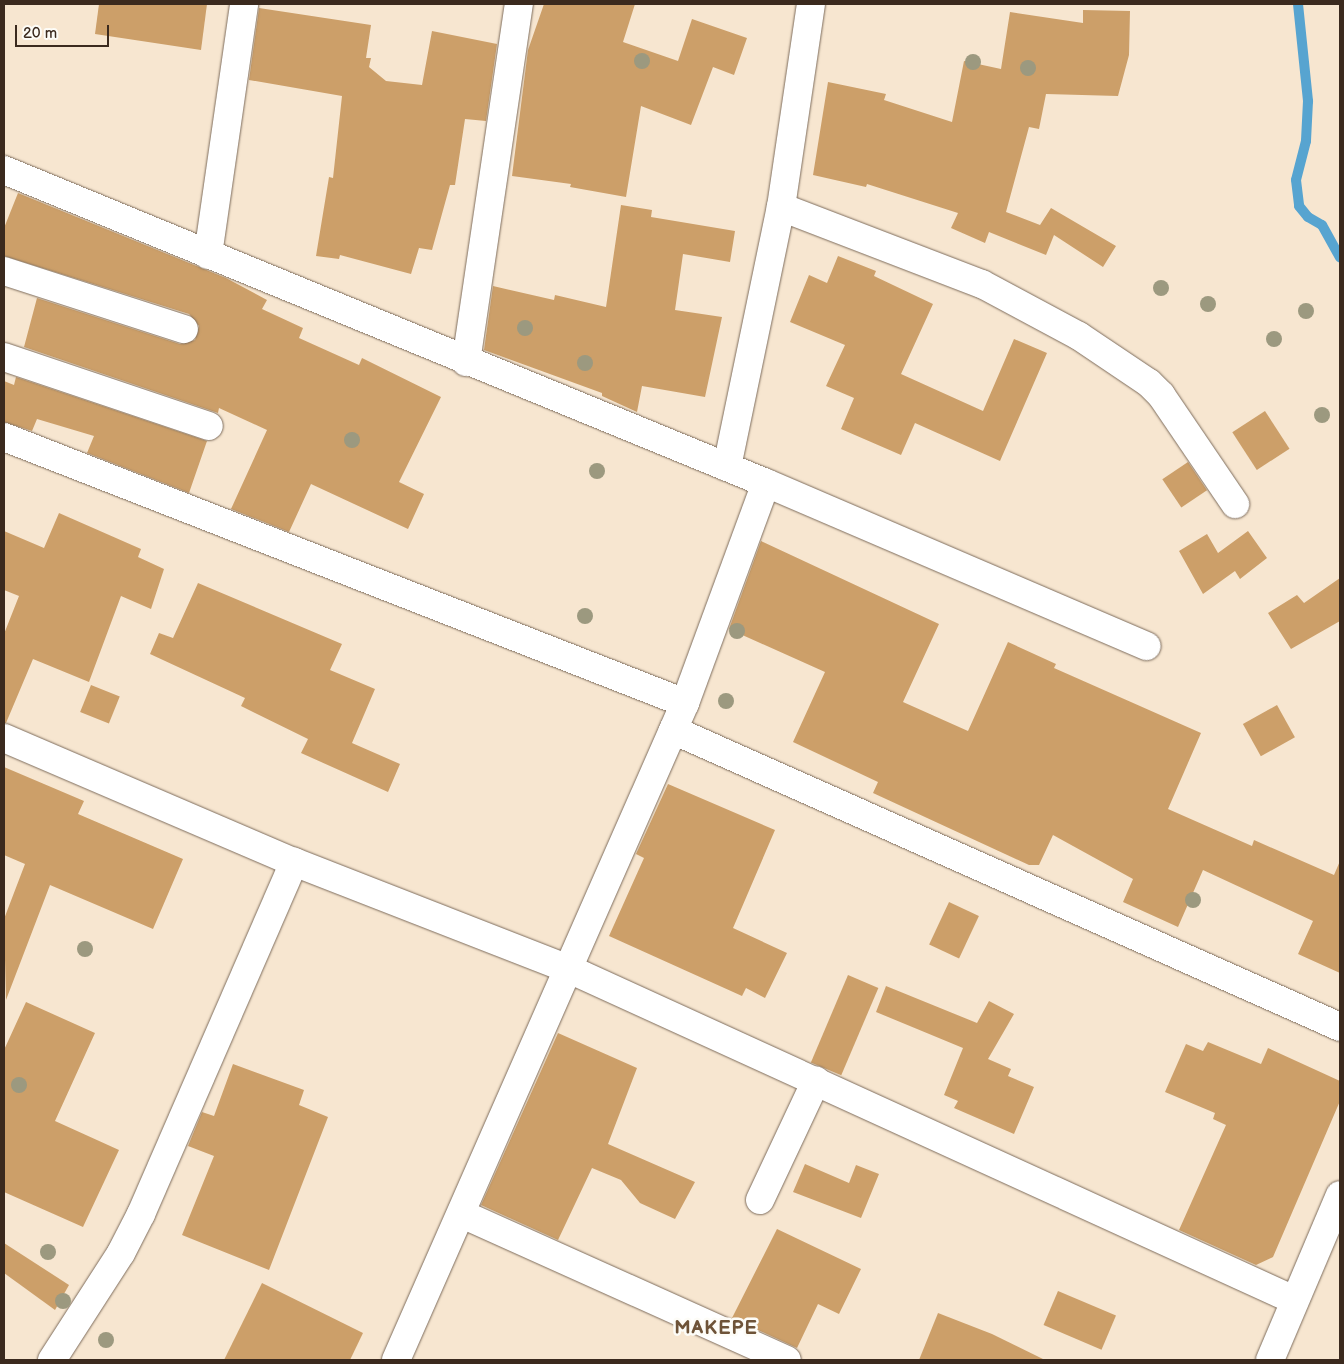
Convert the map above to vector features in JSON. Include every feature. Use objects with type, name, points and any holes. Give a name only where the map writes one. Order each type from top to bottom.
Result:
[{"type":"street","points":[[208,255],[244,4]]},
{"type":"street","points":[[466,362],[519,4]]},
{"type":"street","points":[[727,467],[781,207],[811,4]]},
{"type":"street","points":[[4,170],[466,362],[766,483],[1148,646]]},
{"type":"street","points":[[781,207],[982,284],[1094,346],[1149,383],[1161,395],[1235,504]]},
{"type":"street","points":[[4,271],[184,329]]},
{"type":"street","points":[[4,357],[209,426]]},
{"type":"street","points":[[4,437],[685,703]]},
{"type":"street","points":[[396,1360],[462,1214],[685,703],[766,483]]},
{"type":"street","points":[[673,730],[1340,1027]]},
{"type":"street","points":[[4,738],[294,862],[569,968],[1294,1300]]},
{"type":"street","points":[[52,1360],[121,1253],[141,1214],[294,862]]},
{"type":"street","points":[[760,1200],[816,1081]]},
{"type":"street","points":[[1270,1360],[1340,1195]]},
{"type":"street","points":[[462,1214],[786,1360]]},
{"type":"building","points":[[99,4],[207,4],[201,50],[95,34]]},
{"type":"building","points":[[544,4],[635,4],[623,42],[678,61],[692,19],[747,38],[734,75],[713,67],[691,125],[641,106],[626,197],[570,187],[571,184],[512,176],[528,50]]},
{"type":"building","points":[[259,8],[371,25],[366,58],[371,58],[369,67],[386,81],[422,85],[432,31],[497,44],[486,121],[465,119],[455,185],[450,185],[432,250],[419,248],[411,274],[340,255],[339,259],[316,256],[329,177],[333,178],[342,96],[249,80]]},
{"type":"building","points":[[1083,10],[1130,11],[1129,55],[1118,96],[1046,94],[1039,129],[1029,127],[1006,212],[1040,225],[1051,208],[1116,246],[1103,267],[1054,235],[1046,255],[989,232],[985,243],[951,228],[958,213],[867,184],[866,187],[813,175],[828,82],[886,94],[884,100],[952,122],[964,61],[1001,69],[1010,12],[1083,23]]},
{"type":"building","points":[[18,193],[226,278],[267,300],[262,309],[303,328],[299,338],[359,365],[362,358],[441,397],[399,482],[424,494],[408,529],[311,484],[289,532],[231,509],[267,430],[219,408],[218,413],[24,347],[37,298],[180,344],[195,340],[199,326],[189,314],[4,256],[4,228]]},
{"type":"building","points":[[621,205],[652,210],[651,217],[735,231],[730,262],[683,254],[675,310],[722,317],[705,397],[642,386],[637,412],[602,396],[602,393],[484,350],[493,286],[554,300],[555,295],[606,307]]},
{"type":"building","points":[[838,256],[876,271],[874,276],[933,304],[901,374],[983,411],[1014,339],[1047,353],[1000,461],[915,423],[901,455],[841,429],[854,398],[826,386],[845,345],[790,322],[809,275],[827,283]]},
{"type":"building","points":[[16,377],[207,441],[189,493],[87,453],[94,436],[37,419],[32,431],[4,422],[4,381],[14,385]]},
{"type":"building","points":[[1265,411],[1290,449],[1257,470],[1232,432]]},
{"type":"building","points":[[1188,462],[1207,490],[1181,508],[1162,479]]},
{"type":"building","points":[[59,513],[141,549],[138,557],[164,569],[151,609],[121,596],[89,682],[33,659],[6,723],[4,723],[4,634],[19,596],[4,590],[4,531],[44,548]]},
{"type":"building","points":[[1248,531],[1267,558],[1240,579],[1235,571],[1203,594],[1179,551],[1207,534],[1218,553]]},
{"type":"building","points":[[761,541],[939,624],[903,702],[968,731],[1008,642],[1056,664],[1054,668],[1201,733],[1168,809],[1252,846],[1254,840],[1334,875],[1340,861],[1340,973],[1298,954],[1313,921],[1203,870],[1178,927],[1123,902],[1133,879],[1053,835],[1039,865],[1029,865],[873,793],[878,782],[793,742],[825,672],[729,629]]},
{"type":"building","points":[[1340,578],[1340,621],[1291,649],[1268,613],[1297,595],[1304,603]]},
{"type":"building","points":[[198,583],[342,644],[330,670],[375,689],[352,743],[400,764],[388,792],[301,753],[308,739],[241,706],[245,698],[150,654],[159,633],[173,638]]},
{"type":"building","points":[[91,685],[120,697],[109,724],[80,712]]},
{"type":"building","points":[[1277,705],[1295,737],[1261,756],[1243,724]]},
{"type":"building","points":[[4,767],[84,801],[78,814],[183,859],[153,929],[50,885],[6,1000],[4,919],[25,864],[4,855]]},
{"type":"building","points":[[668,784],[775,830],[733,928],[787,953],[765,998],[746,988],[742,996],[609,936],[644,858],[636,854]]},
{"type":"building","points":[[949,902],[979,916],[959,959],[929,945]]},
{"type":"building","points":[[848,975],[878,988],[841,1075],[811,1062]]},
{"type":"building","points":[[886,986],[977,1023],[989,1001],[1014,1014],[988,1059],[1011,1069],[1008,1076],[1034,1087],[1014,1134],[954,1108],[958,1101],[944,1095],[963,1048],[876,1012]]},
{"type":"building","points":[[26,1002],[95,1033],[55,1121],[119,1150],[83,1227],[4,1192],[4,1050]]},
{"type":"building","points":[[558,1033],[637,1068],[608,1144],[695,1182],[675,1219],[640,1203],[621,1180],[592,1168],[558,1240],[481,1205]]},
{"type":"building","points":[[1208,1042],[1261,1064],[1268,1048],[1340,1081],[1340,1101],[1273,1257],[1256,1265],[1179,1230],[1226,1125],[1213,1119],[1215,1113],[1165,1092],[1186,1044],[1203,1051]]},
{"type":"building","points":[[233,1064],[304,1090],[299,1105],[328,1117],[269,1270],[182,1235],[214,1156],[188,1146],[202,1112],[214,1116]]},
{"type":"building","points":[[805,1164],[849,1183],[856,1165],[879,1174],[861,1218],[793,1192]]},
{"type":"building","points":[[777,1229],[861,1269],[839,1314],[818,1304],[797,1348],[732,1318]]},
{"type":"building","points":[[4,1243],[69,1285],[55,1310],[4,1273]]},
{"type":"building","points":[[262,1283],[363,1333],[350,1360],[224,1360]]},
{"type":"building","points":[[1058,1291],[1116,1316],[1102,1350],[1044,1325]]},
{"type":"building","points":[[938,1313],[992,1334],[1045,1360],[919,1360]]},
{"type":"waterway","points":[[1298,4],[1308,101],[1306,141],[1296,180],[1299,206],[1308,217],[1322,225],[1340,257]]},
{"type":"district","name":"MAKEPE","points":[[716,1329]]}]
